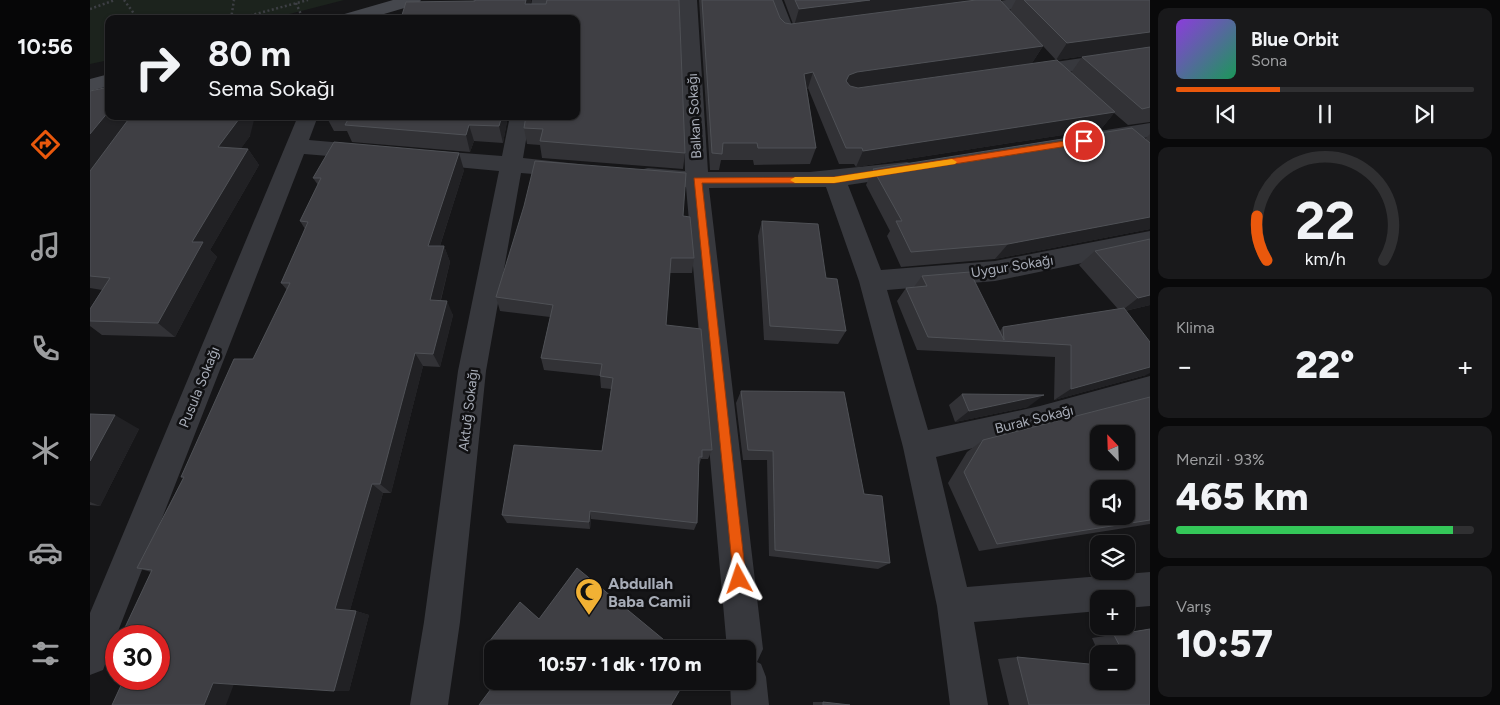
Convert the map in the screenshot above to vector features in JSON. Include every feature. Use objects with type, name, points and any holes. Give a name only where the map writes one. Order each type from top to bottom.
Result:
[{"type":"main road","points":[[361,15],[412,0]]},
{"type":"main road","points":[[90,85],[105,81]]},
{"type":"street","points":[[539,15],[541,0]]},
{"type":"street","name":"Balkan Sokağı","points":[[688,0],[697,180],[736,544],[744,640]]},
{"type":"street","points":[[773,0],[787,34],[815,30]]},
{"type":"street","points":[[948,14],[997,10],[1039,0]]},
{"type":"street","points":[[1013,74],[1150,54]]},
{"type":"street","name":"Pusula Sokağı","points":[[90,657],[307,120]]},
{"type":"street","name":"Aktuğ Sokağı","points":[[429,705],[442,622],[472,371],[519,120]]},
{"type":"street","points":[[1115,128],[1143,153]]},
{"type":"street","points":[[1083,141],[1115,128],[1150,130]]},
{"type":"street","points":[[297,146],[590,171]]},
{"type":"street","points":[[629,174],[697,180],[834,180],[926,166]]},
{"type":"street","points":[[834,180],[872,281],[918,447],[954,606],[969,705]]},
{"type":"street","name":"Uygur Sokağı","points":[[872,281],[995,271],[1150,240]]},
{"type":"street","name":"Burak Sokağı","points":[[918,447],[1040,419],[1150,389]]},
{"type":"street","points":[[954,606],[1150,589]]},
{"type":"street","points":[[749,690],[750,705]]},
{"type":"path","points":[[90,9],[115,0]]},
{"type":"path","points":[[124,0],[135,15]]},
{"type":"path","points":[[232,15],[234,0]]},
{"type":"path","points":[[252,15],[308,0]]},
{"type":"path","points":[[296,3],[300,15]]},
{"type":"shaded area","points":[[90,0],[344,0],[286,15],[105,15],[105,61],[90,64]]},
{"type":"building","points":[[526,0],[525,4],[546,4],[547,0],[679,0],[685,153],[540,141],[543,129],[524,128],[525,120],[580,120],[580,15],[402,15],[406,2]]},
{"type":"building","points":[[702,0],[773,0],[780,18],[785,23],[791,24],[976,0],[1000,0],[1043,46],[857,72],[849,75],[846,81],[850,86],[858,88],[1057,60],[1115,112],[863,151],[862,148],[846,148],[813,72],[804,74],[816,148],[758,148],[757,143],[723,143],[722,154],[712,153]]},
{"type":"building","points":[[795,0],[870,0],[799,9]]},
{"type":"building","points":[[1024,0],[1150,0],[1150,32],[1067,43]]},
{"type":"building","points":[[1150,47],[1150,107],[1142,109],[1082,57]]},
{"type":"building","points":[[105,88],[105,116],[90,134],[90,91]]},
{"type":"building","points":[[128,120],[238,120],[218,147],[248,149],[192,242],[203,242],[158,323],[90,321],[90,309],[110,278],[90,276],[90,171]]},
{"type":"building","points":[[348,120],[501,120],[499,126],[469,125],[466,135],[345,125]]},
{"type":"building","points":[[1132,128],[1150,143],[1150,217],[1008,244],[911,252],[896,221],[902,221],[873,169]]},
{"type":"building","points":[[334,142],[459,153],[428,246],[444,246],[430,300],[447,301],[433,354],[415,353],[380,484],[372,484],[335,609],[356,611],[334,691],[213,683],[204,705],[112,705],[119,690],[170,690],[170,625],[126,625],[152,570],[137,568],[184,477],[181,477],[234,359],[253,359],[290,283],[281,283],[308,222],[300,221],[321,178],[313,178]]},
{"type":"building","points":[[535,161],[686,173],[683,216],[690,217],[694,258],[671,258],[666,325],[701,329],[712,450],[702,450],[702,457],[699,457],[697,523],[590,511],[589,522],[502,515],[514,445],[602,451],[613,378],[600,376],[602,364],[541,358],[553,305],[496,297],[524,206]]},
{"type":"building","points":[[762,221],[818,224],[826,278],[837,279],[846,331],[770,326]]},
{"type":"building","points":[[1150,239],[1150,295],[1138,298],[1095,251]]},
{"type":"building","points":[[970,272],[1004,340],[1003,327],[1124,308],[1150,342],[1150,367],[1071,389],[1071,345],[928,337],[906,288],[927,286],[922,276]]},
{"type":"building","points":[[741,391],[844,392],[864,494],[882,496],[890,563],[775,550],[773,451],[748,450]]},
{"type":"building","points":[[962,394],[1044,395],[969,411]]},
{"type":"building","points":[[1150,397],[1150,520],[1135,522],[1135,480],[1090,480],[1090,525],[1118,525],[997,544],[964,472],[983,440]]},
{"type":"building","points":[[90,414],[115,415],[90,461]]},
{"type":"building","name":"Abdullah Baba Camii","points":[[577,568],[664,640],[490,640],[520,602],[539,619]]},
{"type":"building","points":[[1150,629],[1150,705],[1029,705],[1017,657],[1090,664],[1090,690],[1135,690],[1135,645],[1119,645],[1114,635],[1135,635],[1135,632]]},
{"type":"building","points":[[490,690],[680,690],[671,705],[479,705]]},
{"type":"building","points":[[823,702],[850,705],[823,705]]},
{"type":"slow traffic","points":[[795,180],[834,180],[952,162]]},
{"type":"place","name":"Abdullah Baba Camii","points":[[589,616]]},
{"type":"route","points":[[739,579],[697,180],[834,180],[1084,141]]}]
